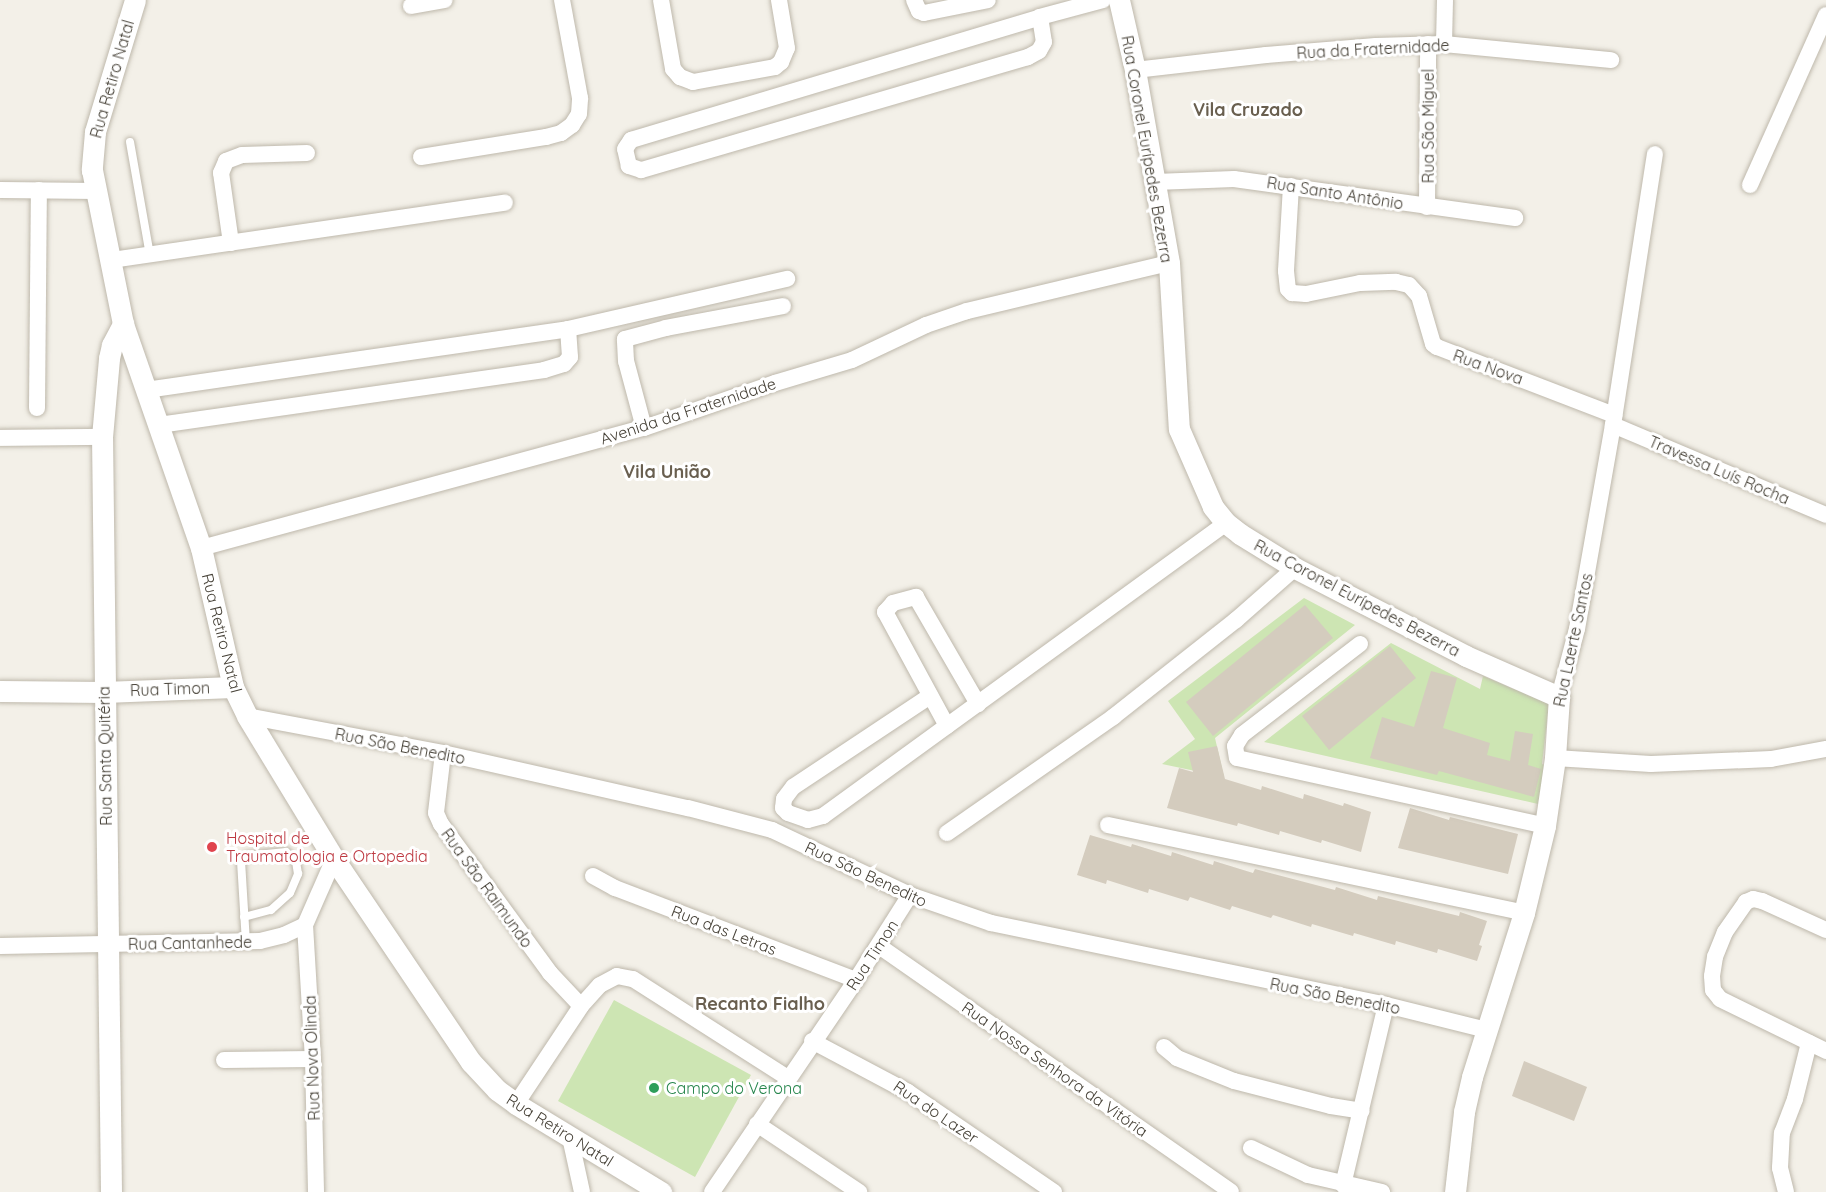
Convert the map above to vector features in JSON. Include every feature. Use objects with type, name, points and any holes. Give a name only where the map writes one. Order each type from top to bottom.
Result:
[{"type":"street","name":"Rua Retiro Natal","points":[[135,0],[95,132],[91,159],[123,324],[201,548],[233,687],[247,716],[334,859],[471,1062],[496,1090],[516,1104],[661,1192]]},
{"type":"street","points":[[411,6],[444,0]]},
{"type":"street","points":[[421,157],[546,137],[572,125],[579,114],[580,98],[562,0]]},
{"type":"street","points":[[661,0],[673,69],[680,77],[693,82],[775,67],[781,62],[787,48],[779,0]]},
{"type":"street","points":[[914,0],[918,11],[924,13],[988,0]]},
{"type":"street","points":[[1040,17],[1044,42],[1039,51],[1028,57],[641,170],[629,166],[625,149],[631,140],[1040,17],[1103,0]]},
{"type":"street","name":"Rua Coronel Eurípedes Bezerra","points":[[1119,0],[1135,70],[1169,263],[1179,429],[1207,497],[1226,523],[1254,544],[1466,656],[1559,697]]},
{"type":"street","name":"Rua São Miguel","points":[[1427,207],[1436,44],[1445,0]]},
{"type":"street","points":[[1750,185],[1826,15]]},
{"type":"street","name":"Rua da Fraternidade","points":[[1135,70],[1288,53],[1436,44],[1611,60]]},
{"type":"street","points":[[231,243],[221,173],[226,161],[242,155],[307,153]]},
{"type":"street","name":"Rua Laerte Santos","points":[[1455,1192],[1464,1112],[1486,1030],[1524,913],[1545,826],[1555,758],[1559,697],[1577,629],[1613,420],[1654,154]]},
{"type":"street","name":"Rua Santo Antônio","points":[[1155,182],[1234,179],[1515,219]]},
{"type":"street","name":"Rua Nova","points":[[1291,186],[1286,271],[1288,289],[1292,293],[1306,294],[1359,284],[1396,282],[1409,285],[1419,296],[1433,344],[1437,347],[1613,420]]},
{"type":"street","points":[[0,190],[97,191]]},
{"type":"street","points":[[37,408],[39,190]]},
{"type":"street","points":[[111,260],[505,203]]},
{"type":"street","name":"Avenida da Fraternidade","points":[[201,548],[644,428],[775,383],[852,360],[926,325],[967,311],[1169,263]]},
{"type":"street","points":[[146,390],[568,329],[787,279]]},
{"type":"street","points":[[644,428],[626,361],[625,339],[666,328],[783,306]]},
{"type":"street","name":"Rua Santa Quitéria","points":[[111,1192],[102,437],[109,358],[112,345],[123,324]]},
{"type":"street","points":[[159,425],[544,370],[564,364],[570,357],[568,329]]},
{"type":"street","name":"Travessa Luís Rocha","points":[[1613,420],[1826,515]]},
{"type":"street","points":[[0,438],[102,437]]},
{"type":"street","points":[[930,696],[793,788],[783,799],[783,808],[788,813],[808,819],[823,816],[1226,523]]},
{"type":"street","points":[[947,833],[1113,717],[1236,620],[1295,567]]},
{"type":"street","points":[[946,726],[885,612],[893,603],[916,597],[978,704]]},
{"type":"street","points":[[1360,644],[1242,735],[1235,746],[1237,758],[1545,826]]},
{"type":"street","name":"Rua Timon","points":[[0,691],[104,692],[233,687]]},
{"type":"street","name":"Rua São Benedito","points":[[247,716],[443,753],[688,808],[772,830],[910,895],[991,923],[1386,1005],[1486,1030]]},
{"type":"street","points":[[1555,758],[1651,764],[1771,759],[1826,749]]},
{"type":"street","name":"Rua São Raimundo","points":[[443,753],[436,813],[441,824],[550,973],[581,1005]]},
{"type":"street","points":[[1108,825],[1524,913]]},
{"type":"street","points":[[305,925],[334,859]]},
{"type":"street","name":"Rua das Letras","points":[[592,876],[615,888],[856,981]]},
{"type":"street","name":"Rua Timon","points":[[711,1192],[812,1041],[856,981],[910,895]]},
{"type":"street","points":[[1826,930],[1753,899],[1746,902],[1725,932],[1715,957],[1713,990],[1720,999],[1826,1051]]},
{"type":"street","name":"Rua Cantanhede","points":[[0,946],[246,942],[284,935],[305,925]]},
{"type":"street","name":"Rua Nova Olinda","points":[[305,925],[313,1059],[316,1192]]},
{"type":"street","name":"Rua Nossa Senhora da Vitória","points":[[879,946],[1231,1192]]},
{"type":"street","points":[[516,1104],[581,1005],[610,979],[618,976],[633,979],[788,1078]]},
{"type":"street","points":[[1344,1185],[1386,1005]]},
{"type":"street","name":"Rua do Lazer","points":[[812,1041],[908,1092],[1054,1192]]},
{"type":"street","points":[[1786,1192],[1780,1168],[1782,1133],[1795,1099],[1809,1043]]},
{"type":"street","points":[[1164,1047],[1177,1058],[1234,1081],[1331,1106],[1362,1111]]},
{"type":"street","points":[[224,1060],[313,1059]]},
{"type":"street","points":[[757,1124],[859,1192]]},
{"type":"street","points":[[570,1137],[582,1192]]},
{"type":"street","points":[[1251,1148],[1308,1175],[1382,1192]]},
{"type":"lane","points":[[130,142],[150,255]]},
{"type":"lane","points":[[244,917],[272,910],[290,893],[298,874],[296,862],[286,852],[247,856],[241,861],[244,917],[246,942]]},
{"type":"green space","points":[[1304,598],[1355,625],[1215,738],[1224,777],[1162,764],[1195,739],[1168,701]]},
{"type":"green space","points":[[1391,643],[1480,689],[1483,676],[1549,704],[1542,764],[1548,767],[1538,804],[1264,742]]},
{"type":"green space","name":"Campo do Verona","points":[[614,1000],[751,1075],[695,1177],[558,1101]]},
{"type":"building","points":[[1305,605],[1333,638],[1213,736],[1186,702]]},
{"type":"building","points":[[1390,646],[1416,678],[1329,750],[1302,716]]},
{"type":"building","points":[[1431,671],[1457,678],[1443,728],[1490,743],[1487,755],[1510,761],[1515,731],[1533,734],[1528,765],[1541,769],[1534,797],[1439,771],[1437,775],[1370,758],[1382,717],[1414,727]]},
{"type":"building","points":[[1217,746],[1225,779],[1261,790],[1262,786],[1303,799],[1304,794],[1343,806],[1344,803],[1371,812],[1361,852],[1322,840],[1321,843],[1280,831],[1279,835],[1238,823],[1237,826],[1167,808],[1179,768],[1193,772],[1188,752]]},
{"type":"building","points":[[1410,808],[1449,820],[1450,817],[1518,834],[1508,874],[1398,848]]},
{"type":"building","points":[[1090,835],[1131,847],[1132,844],[1171,856],[1172,852],[1213,865],[1214,861],[1253,873],[1255,869],[1335,890],[1336,887],[1377,900],[1378,896],[1459,916],[1460,912],[1487,921],[1479,945],[1482,946],[1477,961],[1438,949],[1437,953],[1396,941],[1395,945],[1312,924],[1311,927],[1273,915],[1271,918],[1232,906],[1230,910],[1190,897],[1188,901],[1149,889],[1148,893],[1107,880],[1106,884],[1077,875]]},
{"type":"building","points":[[1524,1061],[1587,1087],[1574,1121],[1512,1096]]},
{"type":"place","name":"Hospital de Traumatologia e Ortopedia","points":[[212,847]]},
{"type":"place","name":"Campo do Verona","points":[[654,1088]]},
{"type":"district","name":"Vila Cruzado","points":[[1248,110]]},
{"type":"district","name":"Vila União","points":[[667,472]]},
{"type":"district","name":"Recanto Fialho","points":[[760,1004]]}]
